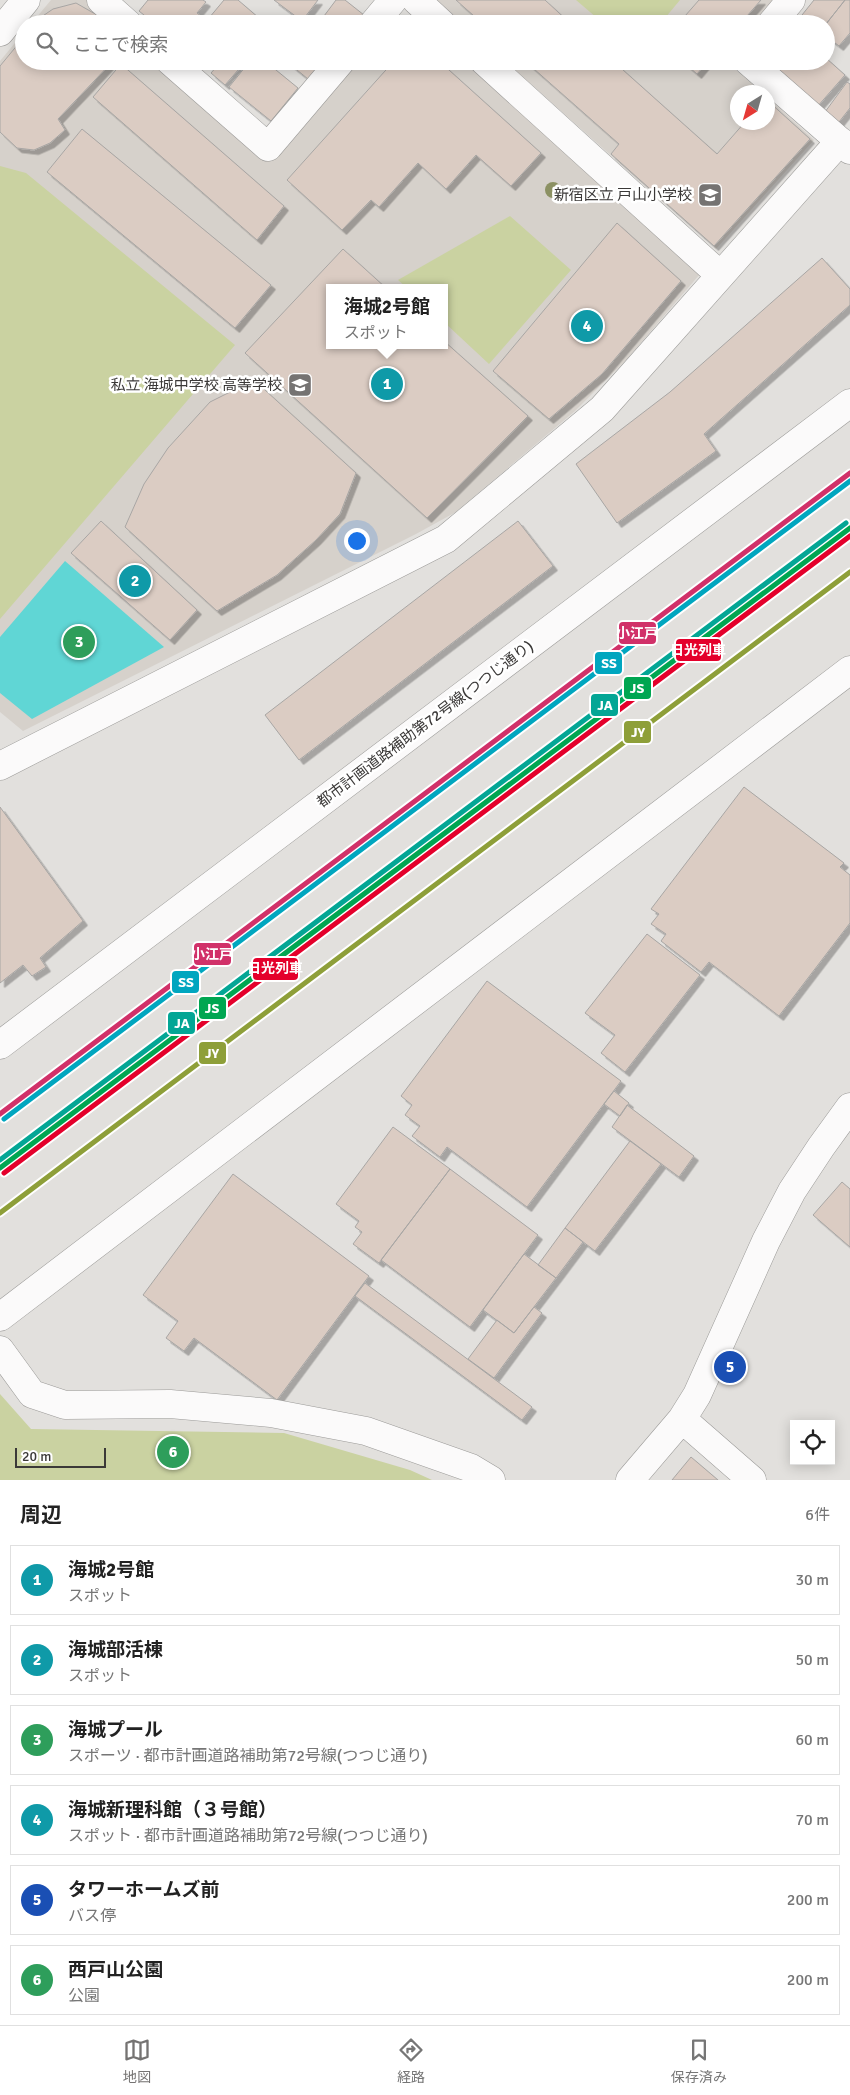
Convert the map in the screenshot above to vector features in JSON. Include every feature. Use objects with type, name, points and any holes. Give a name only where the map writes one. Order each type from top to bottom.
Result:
[{"type":"street","points":[[0,32],[26,0]]},
{"type":"street","points":[[100,0],[118,15]]},
{"type":"street","points":[[380,15],[393,0]]},
{"type":"street","points":[[416,0],[432,15]]},
{"type":"street","points":[[778,15],[791,0]]},
{"type":"street","points":[[180,70],[268,147],[333,70]]},
{"type":"street","points":[[494,70],[720,275]]},
{"type":"street","points":[[0,766],[446,539],[602,408],[720,275],[845,145],[758,70]]},
{"type":"street","name":"都市計画道路補助第72号線(つつじ通り)","points":[[0,1045],[850,403]]},
{"type":"street","points":[[0,1317],[850,670]]},
{"type":"street","points":[[630,1480],[682,1419],[697,1395],[766,1241],[792,1191],[850,1107]]},
{"type":"street","points":[[0,1350],[32,1394],[65,1406],[170,1404],[271,1413],[366,1431],[471,1468],[491,1480]]},
{"type":"street","points":[[682,1419],[752,1480]]},
{"type":"shaded area","points":[[51,0],[89,0],[106,15],[38,15]]},
{"type":"shaded area","points":[[437,0],[775,0],[762,15],[453,15]]},
{"type":"shaded area","name":"私立 海城中学校 高等学校","points":[[15,43],[15,70],[173,70],[274,156],[350,70],[475,70],[700,274],[626,360],[575,411],[456,512],[416,534],[23,731],[0,712],[0,61]]},
{"type":"shaded area","name":"新宿区立 戸山小学校","points":[[515,70],[736,70],[753,85],[730,85],[730,130],[775,130],[775,104],[814,140],[716,249]]},
{"type":"green space","points":[[576,0],[680,0],[668,15],[594,15]]},
{"type":"green space","points":[[0,166],[26,173],[235,345],[0,619]]},
{"type":"green space","points":[[510,216],[571,270],[489,364],[448,326],[448,284],[402,284],[398,280]]},
{"type":"green space","points":[[0,1394],[31,1429],[284,1433],[410,1470],[432,1480],[0,1480]]},
{"type":"water","points":[[65,561],[164,647],[32,719],[0,693],[0,637]]},
{"type":"building","points":[[148,0],[203,0],[206,2],[197,13],[200,15],[144,15],[139,11]]},
{"type":"building","points":[[224,0],[238,0],[256,15],[212,15]]},
{"type":"building","points":[[274,0],[318,0],[307,15],[294,15]]},
{"type":"building","points":[[336,0],[345,0],[364,15],[325,15]]},
{"type":"building","points":[[456,0],[545,0],[561,15],[473,15]]},
{"type":"building","points":[[699,0],[761,0],[748,15],[686,15]]},
{"type":"building","points":[[814,0],[845,0],[833,15],[802,15]]},
{"type":"building","points":[[845,0],[850,0],[850,33],[839,46],[835,43],[835,15],[833,15]]},
{"type":"building","points":[[76,3],[97,15],[44,15],[53,9]]},
{"type":"building","points":[[15,48],[15,70],[104,70],[58,119],[65,130],[50,143],[34,150],[17,148],[0,132],[0,66]]},
{"type":"building","points":[[835,66],[845,75],[817,107],[774,70],[835,70]]},
{"type":"building","points":[[116,70],[128,70],[284,206],[257,240],[93,97]]},
{"type":"building","points":[[214,70],[238,70],[225,85],[211,73]]},
{"type":"building","points":[[243,70],[276,70],[298,88],[271,121],[229,87]]},
{"type":"building","points":[[297,70],[315,70],[308,79]]},
{"type":"building","points":[[386,70],[449,70],[541,153],[511,186],[476,155],[446,189],[418,163],[379,207],[371,200],[342,230],[287,180]]},
{"type":"building","name":"新宿区立 戸山小学校","points":[[535,70],[623,70],[717,154],[738,130],[775,130],[775,107],[810,139],[714,246],[611,154],[619,144]]},
{"type":"building","points":[[692,70],[700,70],[697,74]]},
{"type":"building","points":[[847,82],[850,84],[850,108],[839,122],[825,112]]},
{"type":"building","points":[[82,129],[271,285],[235,328],[47,172]]},
{"type":"building","points":[[617,223],[681,281],[602,374],[549,419],[493,371]]},
{"type":"building","points":[[343,249],[382,284],[326,284],[326,349],[448,349],[448,345],[528,416],[427,518],[245,353]]},
{"type":"building","points":[[822,258],[850,289],[850,305],[704,434],[716,451],[617,523],[576,464],[670,392]]},
{"type":"building","points":[[254,380],[356,473],[340,514],[316,540],[277,575],[217,611],[125,527],[144,484],[168,448],[210,402]]},
{"type":"building","points":[[101,521],[197,610],[170,640],[71,553]]},
{"type":"building","points":[[518,521],[553,566],[299,760],[265,715]]},
{"type":"building","points":[[744,787],[844,863],[840,867],[850,875],[850,923],[779,1016],[709,962],[701,972],[661,941],[666,934],[651,924],[659,914],[651,909]]},
{"type":"building","points":[[0,807],[83,921],[40,958],[46,967],[32,976],[23,965],[0,983]]},
{"type":"building","points":[[647,934],[700,975],[625,1072],[601,1053],[615,1035],[585,1013]]},
{"type":"building","points":[[487,981],[621,1081],[527,1207],[447,1147],[440,1157],[412,1136],[420,1126],[405,1115],[412,1105],[401,1096]]},
{"type":"building","points":[[614,1091],[629,1103],[620,1116],[604,1104]]},
{"type":"building","points":[[627,1105],[694,1156],[679,1177],[612,1127]]},
{"type":"building","points":[[393,1127],[450,1169],[379,1263],[353,1244],[362,1232],[355,1227],[359,1221],[336,1204]]},
{"type":"building","points":[[630,1141],[661,1164],[595,1251],[565,1228]]},
{"type":"building","points":[[450,1169],[538,1235],[470,1327],[381,1260]]},
{"type":"building","points":[[233,1174],[369,1276],[277,1400],[194,1338],[184,1351],[166,1338],[178,1321],[143,1295]]},
{"type":"building","points":[[842,1182],[850,1189],[850,1247],[813,1215]]},
{"type":"building","points":[[565,1228],[583,1242],[556,1278],[538,1265]]},
{"type":"building","points":[[524,1254],[556,1278],[514,1333],[483,1310]]},
{"type":"building","points":[[365,1283],[532,1407],[522,1420],[355,1296]]},
{"type":"building","points":[[534,1307],[542,1313],[494,1378],[468,1359],[497,1320],[514,1333]]},
{"type":"building","points":[[691,1457],[718,1480],[672,1480]]},
{"type":"transit line","name":"小江戸","points":[[0,1114],[850,473]]},
{"type":"transit line","name":"SS","points":[[4,1119],[850,481]]},
{"type":"transit line","name":"JA","points":[[0,1160],[846,523]]},
{"type":"transit line","name":"JS","points":[[0,1168],[850,528]]},
{"type":"transit line","name":"日光列車","points":[[4,1173],[850,536]]},
{"type":"transit line","name":"JY","points":[[0,1213],[850,572]]},
{"type":"place","name":"新宿区立 戸山小学校","points":[[710,195]]},
{"type":"place","name":"海城新理科館（３号館）","points":[[587,326]]},
{"type":"place","name":"海城2号館","points":[[387,384]]},
{"type":"place","name":"私立 海城中学校 高等学校","points":[[300,385]]},
{"type":"place","name":"海城部活棟","points":[[135,581]]},
{"type":"place","name":"海城プール","points":[[79,642]]},
{"type":"place","name":"タワーホームズ前","points":[[730,1367]]},
{"type":"place","name":"西戸山公園","points":[[173,1452]]}]
